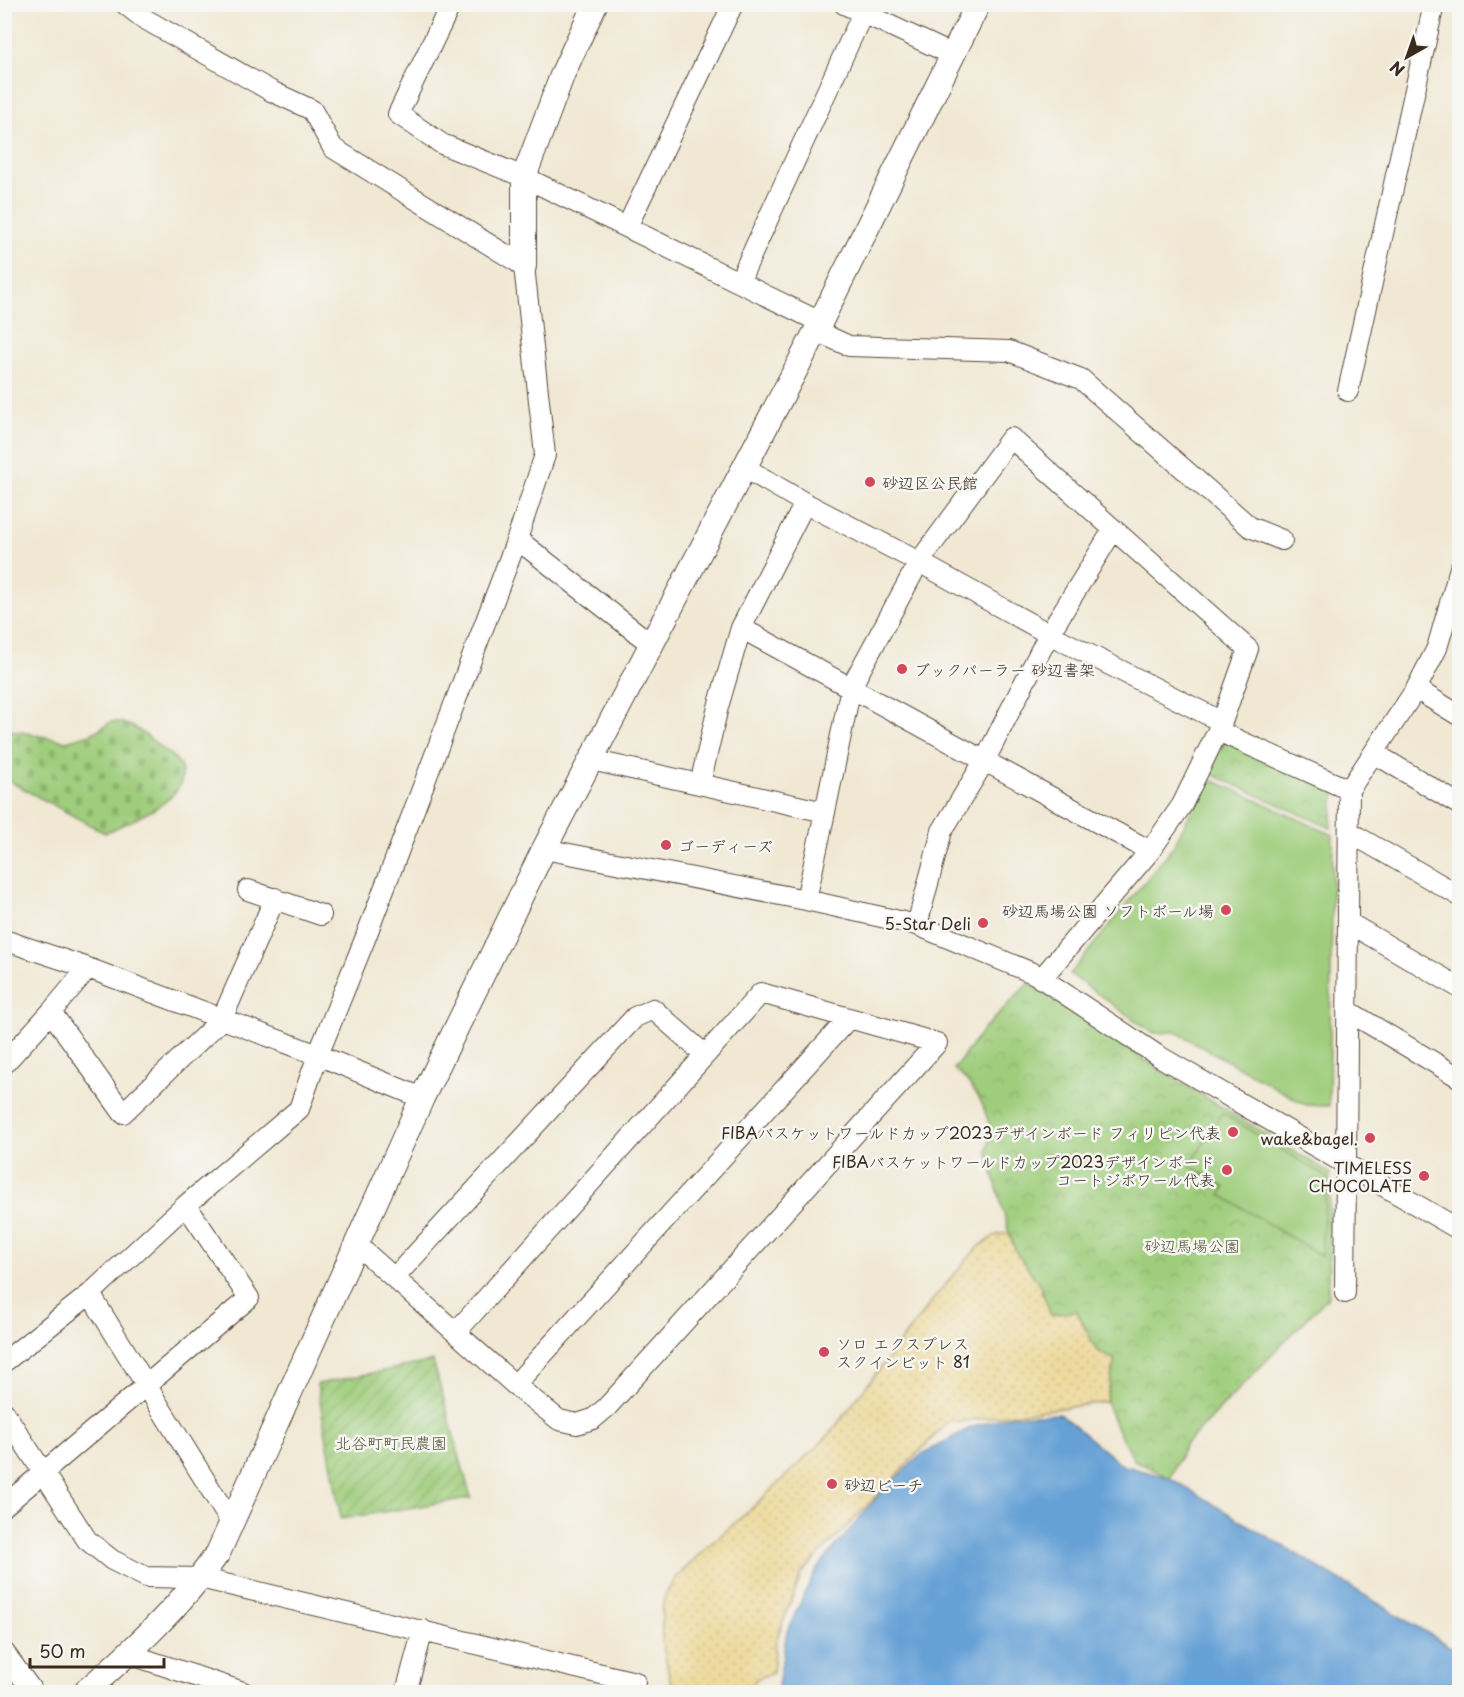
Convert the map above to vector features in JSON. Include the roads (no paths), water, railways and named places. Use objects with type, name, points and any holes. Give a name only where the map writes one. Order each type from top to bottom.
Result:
[{"type":"street","points":[[124,4],[143,18],[271,91],[312,110],[333,148],[524,266]]},
{"type":"street","points":[[4,1362],[90,1294],[186,1205],[299,1109],[517,539],[544,455],[524,266],[524,177],[563,73],[595,4]]},
{"type":"street","points":[[627,227],[733,4]]},
{"type":"street","points":[[844,4],[865,9],[953,55]]},
{"type":"street","points":[[85,1692],[129,1653],[200,1578],[218,1553],[422,1098],[544,849],[818,326],[978,4]]},
{"type":"street","points":[[1348,391],[1434,4]]},
{"type":"street","points":[[448,6],[398,114],[442,144],[524,177],[739,282],[849,346],[1009,351],[1081,379],[1250,526],[1282,540]]},
{"type":"street","points":[[739,282],[865,9]]},
{"type":"street","points":[[806,900],[851,687],[919,562],[1011,438],[1248,649],[1220,727],[1182,805],[1150,850],[1041,979]]},
{"type":"street","points":[[745,468],[805,503],[919,562],[1220,727],[1349,790]]},
{"type":"street","points":[[700,784],[718,707],[741,628],[805,503]]},
{"type":"street","points":[[917,925],[942,831],[985,760],[1049,634],[1113,530]]},
{"type":"street","points":[[517,539],[651,644]]},
{"type":"street","points":[[1346,1293],[1349,790],[1416,689],[1437,648],[1460,568]]},
{"type":"street","points":[[741,628],[1150,850]]},
{"type":"street","points":[[1416,689],[1460,716]]},
{"type":"street","points":[[1374,753],[1460,805]]},
{"type":"street","points":[[591,760],[825,812]]},
{"type":"street","points":[[1349,832],[1460,896]]},
{"type":"street","points":[[544,849],[806,900],[917,925],[1035,974],[1158,1055],[1460,1230]]},
{"type":"street","points":[[248,890],[321,915]]},
{"type":"street","points":[[51,1012],[123,1113],[222,1019],[275,898]]},
{"type":"street","points":[[1349,923],[1460,988]]},
{"type":"street","points":[[4,940],[88,968],[318,1055],[422,1098]]},
{"type":"street","points":[[4,1064],[88,968]]},
{"type":"street","points":[[357,1245],[515,1384],[558,1420],[577,1424],[593,1419],[607,1407],[937,1043],[761,993],[456,1332]]},
{"type":"street","points":[[394,1278],[635,1017],[653,1009],[705,1055]]},
{"type":"street","points":[[1348,1011],[1460,1078]]},
{"type":"street","points":[[515,1384],[849,1018]]},
{"type":"street","points":[[4,1506],[249,1298],[186,1205]]},
{"type":"street","points":[[90,1294],[231,1524]]},
{"type":"street","points":[[4,1412],[87,1540],[112,1560],[146,1577],[200,1578],[636,1682]]},
{"type":"street","points":[[406,1692],[423,1630]]},
{"type":"street","points":[[4,1652],[33,1692]]},
{"type":"street","points":[[129,1653],[243,1692]]},
{"type":"water","points":[[1060,1414],[1122,1465],[1170,1478],[1459,1652],[1459,1692],[777,1692],[787,1631],[816,1570],[883,1490],[922,1454],[970,1428],[1010,1416]]},
{"type":"place","name":"砂辺区公民館","points":[[870,482]]},
{"type":"place","name":"ブックパーラー 砂辺書架","points":[[902,669]]},
{"type":"place","name":"ゴーディーズ","points":[[666,845]]},
{"type":"place","name":"砂辺馬場公園 ソフトボール場","points":[[1226,910]]},
{"type":"place","name":"5-Star Deli","points":[[983,923]]},
{"type":"place","name":"FIBAバスケットワールドカップ2023デザインボード フィリピン代表","points":[[1233,1132]]},
{"type":"place","name":"wake&bagel.","points":[[1370,1138]]},
{"type":"place","name":"FIBAバスケットワールドカップ2023デザインボード コートジボワール代表","points":[[1227,1170]]},
{"type":"place","name":"TIMELESS CHOCOLATE","points":[[1424,1176]]},
{"type":"place","name":"ソロ エクスプレス スクインビット 81","points":[[824,1352]]},
{"type":"place","name":"砂辺ビーチ","points":[[832,1484]]},
{"type":"park label","name":"砂辺馬場公園","points":[[1192,1245]]},
{"type":"park label","name":"北谷町町民農園","points":[[391,1442]]}]
